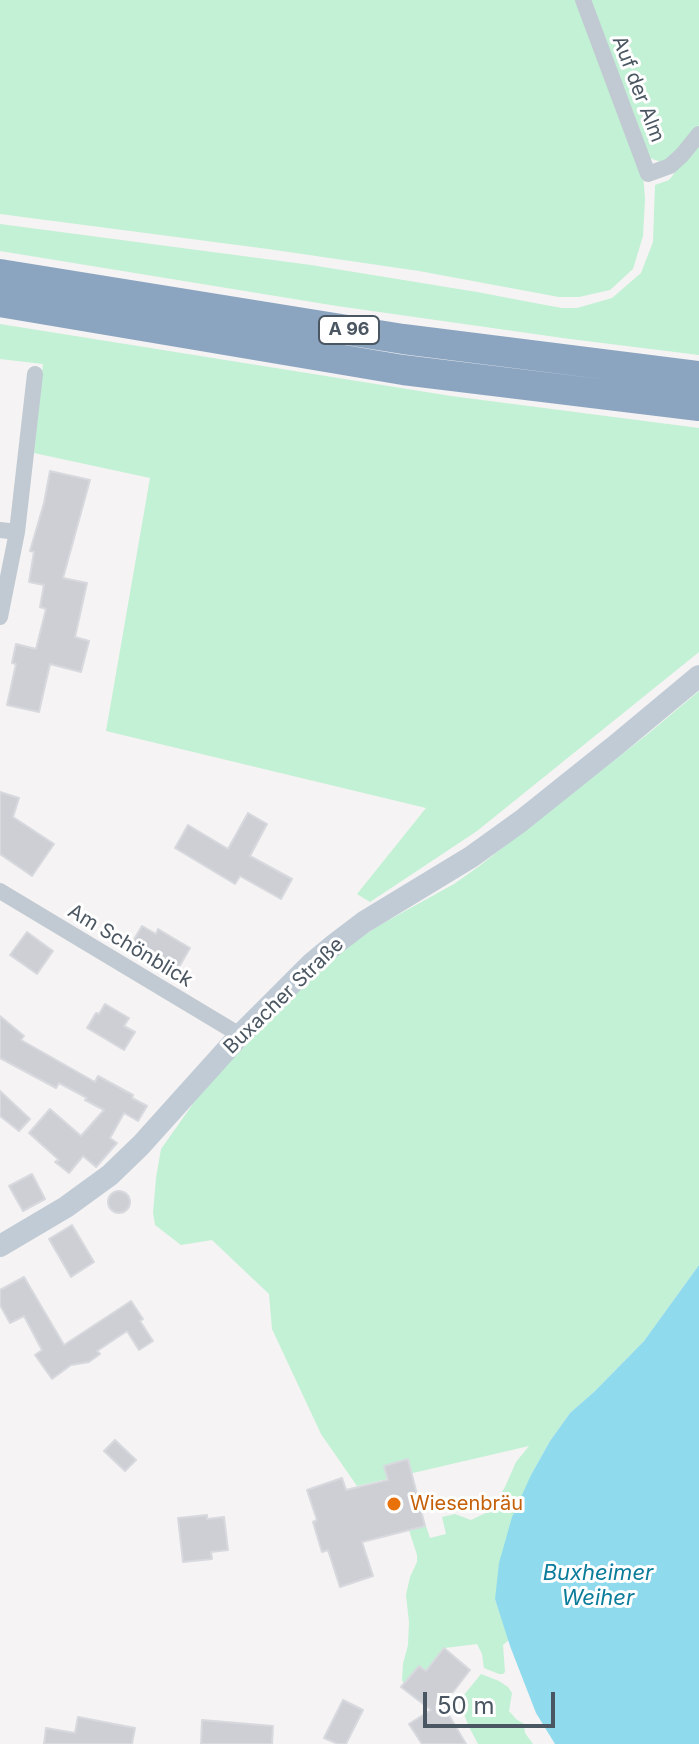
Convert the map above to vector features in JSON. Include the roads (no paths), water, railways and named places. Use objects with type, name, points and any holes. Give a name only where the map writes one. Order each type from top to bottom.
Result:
[{"type":"highway","name":"A 96","points":[[0,274],[403,339],[699,376]]},
{"type":"highway","name":"A 96","points":[[0,302],[403,370],[699,406]]},
{"type":"street","name":"Auf der Alm","points":[[583,0],[648,174],[670,166],[699,134]]},
{"type":"street","points":[[0,617],[8,531],[35,374]]},
{"type":"street","name":"Buxacher Straße","points":[[0,1246],[66,1207],[110,1175],[240,1035],[302,972],[335,944],[364,922],[471,857],[521,821],[699,676]]},
{"type":"street","name":"Am Schönblick","points":[[0,891],[240,1035]]},
{"type":"water","name":"Buxheimer Weiher","points":[[699,1265],[699,1744],[555,1744],[536,1713],[495,1599],[499,1563],[512,1517],[531,1475],[570,1413],[644,1341]]},
{"type":"place","name":"Wiesenbräu","points":[[394,1504]]}]
